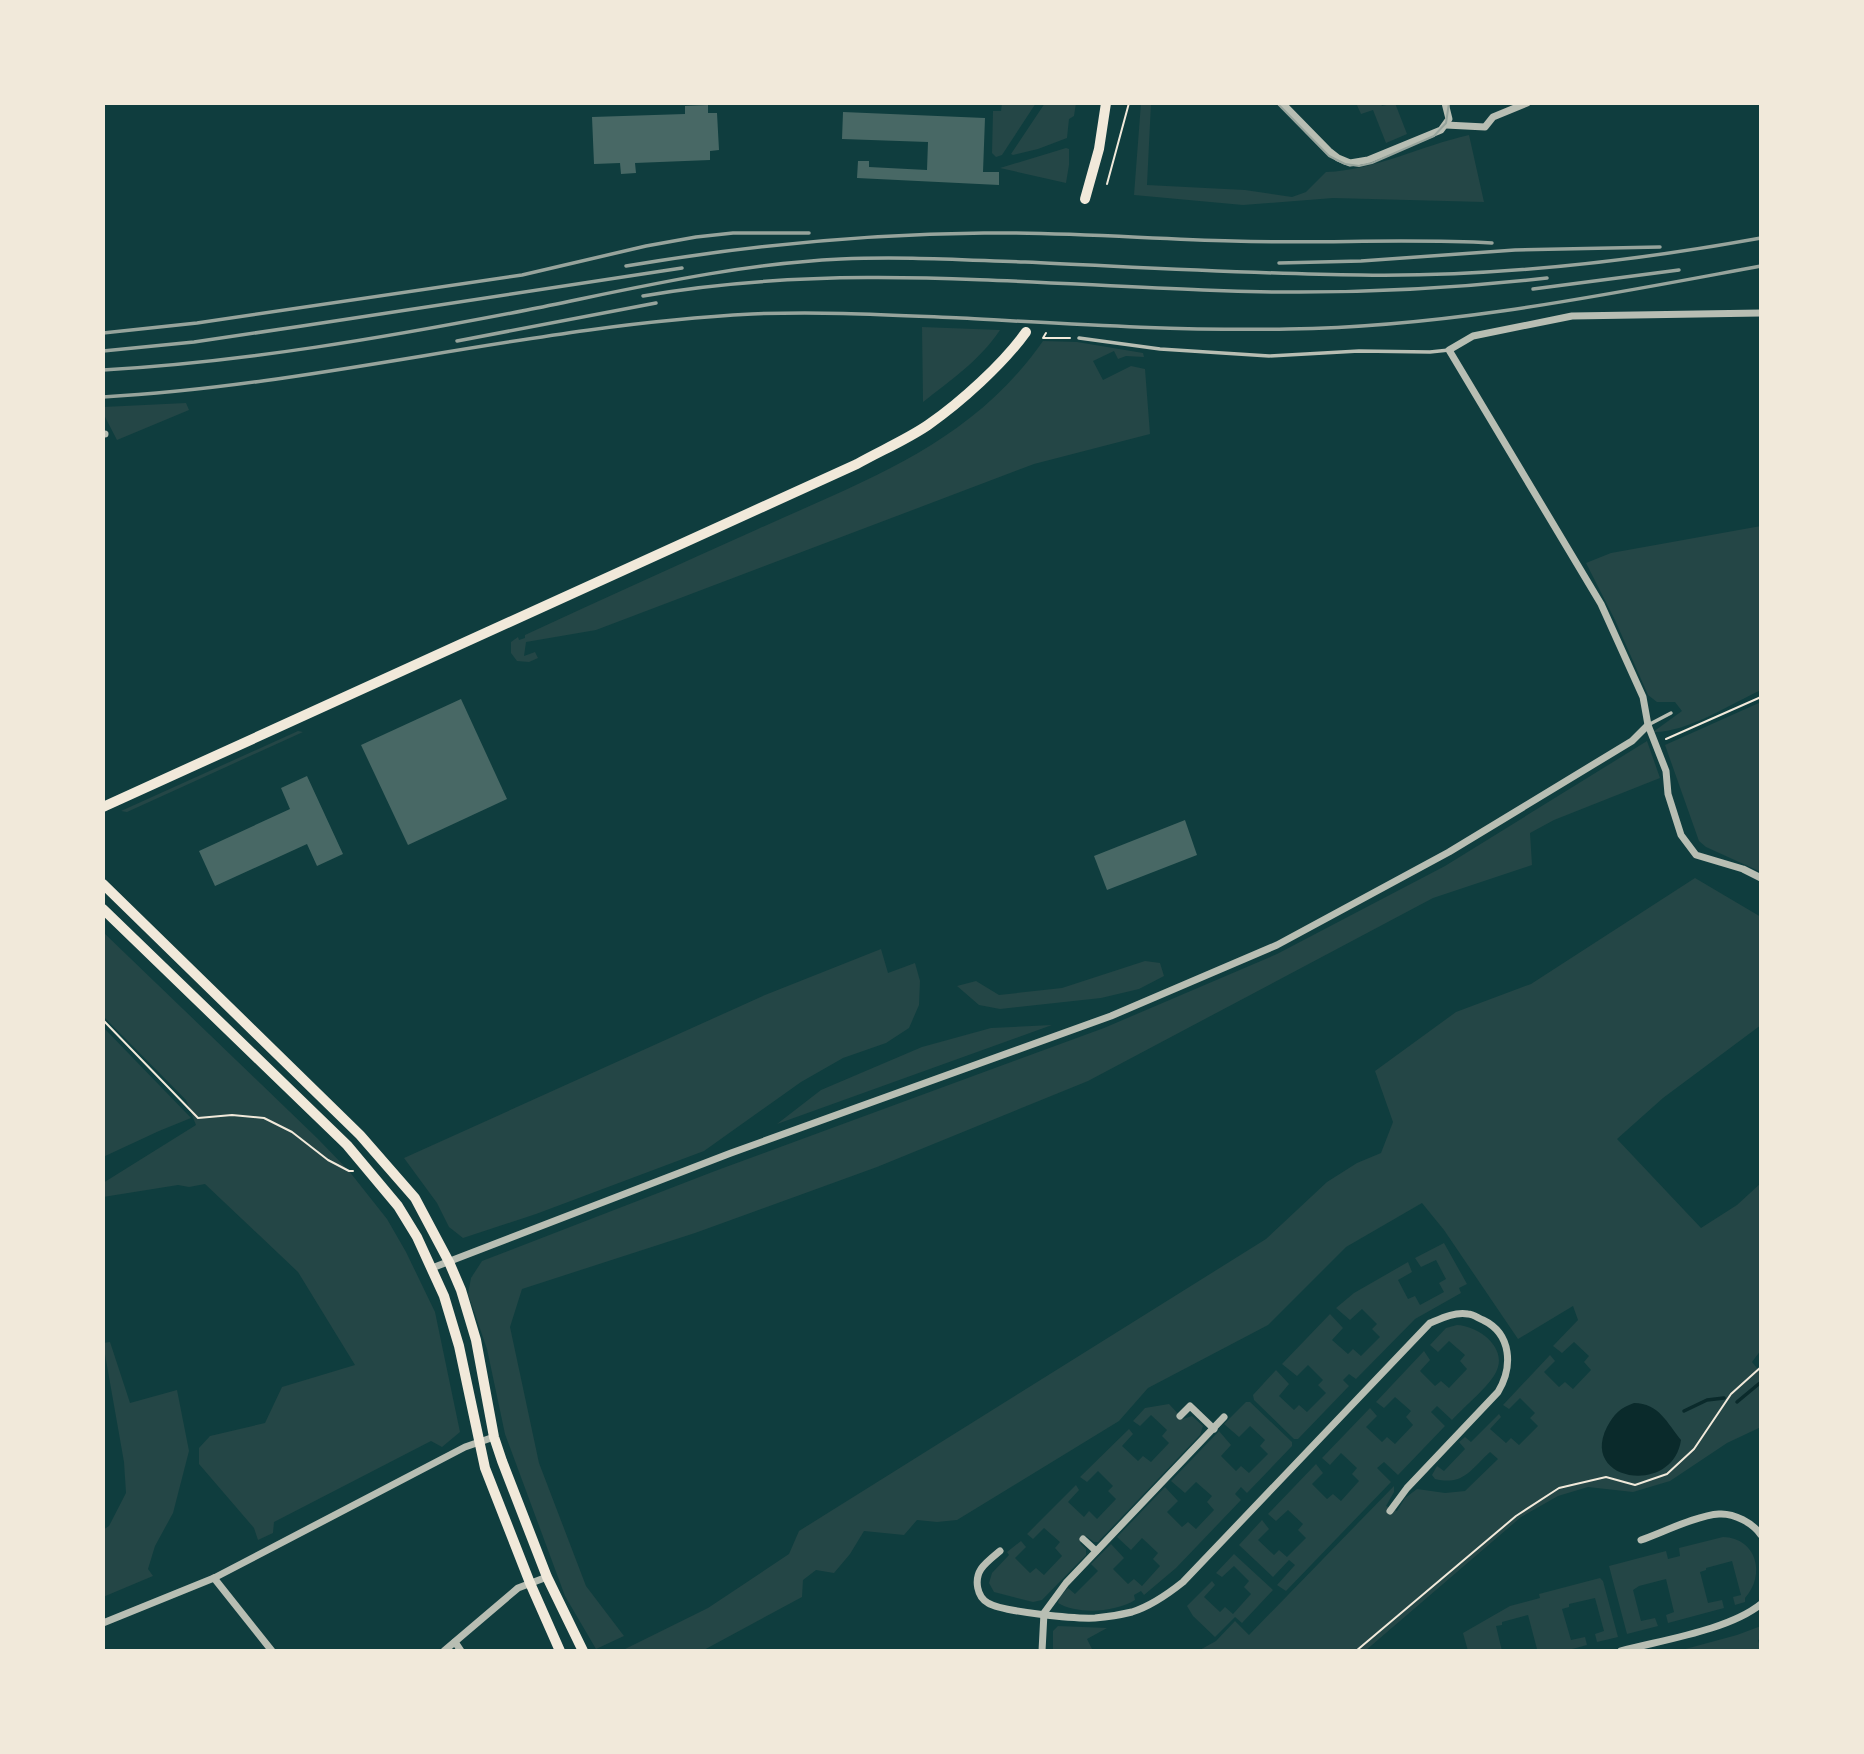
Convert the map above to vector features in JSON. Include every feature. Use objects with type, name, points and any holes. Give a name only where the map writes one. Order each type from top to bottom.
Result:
[{"type":"main road","points":[[1085,199],[1106,103]]},
{"type":"main road","points":[[103,807],[857,464],[928,425],[982,380],[1026,332]]},
{"type":"main road","points":[[103,884],[360,1135],[415,1198],[461,1290],[476,1340],[494,1437],[547,1577],[583,1651]]},
{"type":"main road","points":[[103,909],[347,1145],[398,1206],[432,1268],[459,1346],[478,1442],[498,1504],[561,1651]]},
{"type":"street","points":[[1282,103],[1334,156],[1350,163],[1368,160],[1436,133],[1446,125],[1449,117],[1445,103]]},
{"type":"street","points":[[1446,125],[1485,127],[1493,117],[1527,103]]},
{"type":"street","points":[[1761,313],[1572,316],[1474,336],[1449,350],[1601,604],[1643,697],[1648,725],[1666,771],[1668,794],[1681,835],[1696,855],[1743,869],[1761,878]]},
{"type":"street","points":[[432,1268],[731,1153],[1111,1016],[1278,946],[1483,833],[1632,741],[1648,725]]},
{"type":"street","points":[[1000,1551],[981,1570],[977,1578],[980,1595],[988,1603],[1004,1608],[1095,1618],[1133,1611],[1165,1595],[1183,1581],[1430,1322],[1450,1315],[1470,1314],[1490,1323],[1503,1336],[1508,1352],[1509,1368],[1505,1380],[1498,1392],[1407,1488],[1390,1511]]},
{"type":"street","points":[[1180,1416],[1190,1406],[1214,1429]]},
{"type":"street","points":[[1042,1651],[1044,1613],[1066,1583],[1224,1417]]},
{"type":"street","points":[[103,1623],[214,1578],[478,1442],[494,1437]]},
{"type":"street","points":[[1641,1540],[1719,1514],[1738,1518],[1757,1529],[1761,1535]]},
{"type":"street","points":[[1083,1539],[1096,1551]]},
{"type":"street","points":[[444,1651],[518,1588],[547,1577]]},
{"type":"street","points":[[214,1578],[272,1651]]},
{"type":"street","points":[[1621,1651],[1727,1623],[1761,1604]]},
{"type":"street","points":[[455,1642],[461,1651]]},
{"type":"lane","points":[[1079,338],[1160,349],[1269,356],[1449,350]]},
{"type":"lane","points":[[1648,725],[1671,713]]},
{"type":"path","points":[[1107,184],[1129,103]]},
{"type":"path","points":[[1046,333],[1043,338],[1079,338]]},
{"type":"path","points":[[1658,745],[1671,736],[1761,697]]},
{"type":"path","points":[[103,1020],[198,1118],[232,1115],[264,1118],[292,1132],[328,1160],[349,1171],[355,1170]]},
{"type":"path","points":[[1356,1651],[1516,1516],[1559,1488],[1606,1477],[1635,1485],[1667,1474],[1694,1449],[1731,1394],[1761,1367]]},
{"type":"shaded area","points":[[1002,103],[1036,103],[1002,155],[996,157],[992,153],[993,111],[1001,111]]},
{"type":"shaded area","points":[[1045,103],[1076,103],[1074,116],[1069,119],[1067,138],[1038,149],[1011,154]]},
{"type":"shaded area","points":[[1141,103],[1151,103],[1147,185],[1245,190],[1292,197],[1306,192],[1326,172],[1363,167],[1469,135],[1484,202],[1333,198],[1243,205],[1134,195]]},
{"type":"shaded area","points":[[1356,103],[1380,103],[1382,106],[1395,103],[1407,134],[1386,143],[1373,110],[1361,114]]},
{"type":"shaded area","points":[[1069,149],[1069,165],[1066,183],[1000,168]]},
{"type":"shaded area","points":[[922,327],[1000,330],[974,360],[923,402]]},
{"type":"shaded area","points":[[1043,341],[1077,342],[1143,353],[1144,357],[1126,356],[1118,359],[1114,351],[1093,361],[1103,380],[1131,366],[1145,369],[1150,434],[1034,464],[596,630],[526,642],[524,656],[535,652],[538,658],[529,662],[517,661],[511,653],[511,642],[518,637],[519,640],[525,638],[525,635],[878,475],[915,455],[984,407],[1015,377]]},
{"type":"shaded area","points":[[186,403],[189,410],[117,440],[105,417],[103,418],[103,407]]},
{"type":"shaded area","points":[[1761,526],[1761,690],[1694,723],[1653,732],[1682,711],[1675,702],[1657,702],[1648,695],[1586,563],[1611,553]]},
{"type":"shaded area","points":[[1761,702],[1761,872],[1706,847],[1699,841],[1665,745]]},
{"type":"shaded area","points":[[298,731],[303,732],[127,812],[121,811]]},
{"type":"shaded area","points":[[1647,741],[1660,778],[1554,820],[1530,833],[1532,865],[1433,898],[1088,1081],[877,1167],[695,1233],[522,1289],[510,1327],[539,1463],[586,1586],[624,1636],[596,1649],[565,1596],[505,1434],[487,1349],[468,1294],[471,1278],[482,1261],[715,1171],[1104,1028],[1277,954],[1445,866]]},
{"type":"shaded area","points":[[1695,878],[1761,917],[1761,1025],[1663,1098],[1617,1139],[1701,1228],[1737,1205],[1761,1183],[1761,1350],[1752,1362],[1761,1373],[1761,1427],[1727,1443],[1670,1481],[1633,1492],[1588,1487],[1558,1496],[1521,1517],[1365,1651],[1198,1651],[1216,1641],[1235,1621],[1249,1635],[1394,1486],[1394,1492],[1386,1506],[1397,1511],[1405,1498],[1417,1489],[1445,1493],[1465,1491],[1498,1459],[1490,1452],[1460,1478],[1445,1481],[1435,1479],[1432,1475],[1437,1466],[1444,1471],[1465,1449],[1459,1442],[1465,1437],[1471,1442],[1499,1414],[1501,1417],[1490,1429],[1506,1443],[1511,1438],[1519,1445],[1538,1426],[1530,1418],[1535,1413],[1520,1398],[1509,1409],[1503,1405],[1550,1355],[1555,1361],[1544,1372],[1559,1387],[1565,1382],[1573,1389],[1591,1370],[1584,1362],[1589,1356],[1574,1342],[1562,1353],[1553,1346],[1578,1320],[1573,1306],[1518,1339],[1444,1230],[1422,1203],[1346,1247],[1268,1325],[1148,1388],[1119,1421],[957,1520],[917,1520],[904,1535],[864,1531],[834,1573],[816,1570],[803,1580],[802,1597],[702,1651],[621,1651],[708,1608],[789,1554],[799,1531],[1266,1239],[1327,1182],[1357,1163],[1381,1153],[1393,1122],[1375,1071],[1456,1012],[1531,984]]},
{"type":"shaded area","points":[[103,932],[349,1171],[387,1219],[435,1312],[460,1432],[442,1447],[431,1441],[274,1522],[273,1533],[258,1540],[254,1528],[199,1464],[199,1448],[210,1436],[265,1423],[282,1387],[355,1365],[298,1272],[205,1184],[189,1187],[178,1185],[103,1197],[103,1183],[196,1125],[186,1100],[103,1016]]},
{"type":"shaded area","points":[[881,949],[888,973],[915,963],[920,981],[919,1005],[909,1028],[886,1043],[843,1058],[801,1082],[704,1151],[536,1214],[463,1238],[449,1227],[437,1203],[404,1158],[765,995]]},
{"type":"shaded area","points":[[1145,961],[1160,963],[1164,976],[1139,989],[1101,998],[1000,1009],[979,1005],[957,986],[976,981],[999,995],[1062,988]]},
{"type":"shaded area","points":[[1052,1025],[777,1124],[821,1090],[922,1047],[991,1028]]},
{"type":"shaded area","points":[[103,1027],[191,1118],[103,1157]]},
{"type":"shaded area","points":[[1444,1243],[1467,1284],[1459,1288],[1461,1293],[1415,1319],[1356,1379],[1349,1374],[1343,1380],[1349,1386],[1298,1439],[1294,1439],[1254,1400],[1253,1395],[1276,1370],[1289,1384],[1279,1396],[1294,1410],[1299,1405],[1307,1412],[1326,1393],[1318,1385],[1323,1380],[1308,1365],[1297,1376],[1282,1364],[1330,1314],[1343,1328],[1332,1340],[1348,1354],[1353,1349],[1361,1356],[1380,1337],[1372,1329],[1377,1324],[1362,1309],[1350,1320],[1336,1308],[1354,1293],[1408,1262],[1412,1272],[1398,1280],[1408,1299],[1415,1296],[1420,1305],[1444,1292],[1439,1283],[1446,1279],[1436,1260],[1421,1267],[1415,1258]]},
{"type":"shaded area","points":[[1457,1325],[1483,1334],[1495,1348],[1499,1365],[1491,1380],[1452,1420],[1437,1406],[1431,1412],[1445,1426],[1398,1475],[1384,1462],[1377,1468],[1391,1482],[1286,1591],[1277,1585],[1295,1565],[1289,1560],[1273,1577],[1239,1545],[1262,1520],[1269,1529],[1258,1540],[1274,1555],[1279,1550],[1287,1557],[1306,1538],[1298,1530],[1303,1524],[1288,1510],[1276,1521],[1268,1514],[1316,1464],[1323,1473],[1312,1484],[1327,1499],[1333,1494],[1341,1501],[1359,1481],[1352,1474],[1357,1468],[1341,1453],[1330,1465],[1322,1458],[1370,1408],[1377,1416],[1366,1427],[1382,1442],[1387,1437],[1395,1444],[1413,1425],[1406,1417],[1411,1411],[1395,1397],[1384,1408],[1376,1402],[1424,1351],[1430,1360],[1420,1371],[1435,1386],[1441,1381],[1449,1388],[1467,1369],[1460,1361],[1465,1355],[1449,1341],[1438,1352],[1430,1345],[1446,1328]]},
{"type":"shaded area","points":[[110,1342],[130,1403],[177,1390],[189,1451],[173,1513],[155,1546],[148,1569],[153,1576],[103,1597],[103,1530],[109,1526],[126,1493],[124,1462],[103,1343]]},
{"type":"shaded area","points":[[1246,1402],[1250,1402],[1292,1442],[1292,1446],[1247,1493],[1241,1487],[1235,1494],[1241,1500],[1176,1568],[1144,1595],[1141,1591],[1134,1595],[1135,1600],[1108,1609],[1076,1609],[1058,1603],[1060,1596],[1068,1588],[1075,1594],[1098,1571],[1091,1564],[1111,1544],[1124,1558],[1113,1569],[1128,1584],[1134,1579],[1142,1586],[1160,1566],[1153,1559],[1158,1553],[1142,1538],[1131,1550],[1117,1537],[1165,1487],[1178,1501],[1167,1512],[1182,1527],[1188,1522],[1196,1529],[1214,1510],[1207,1502],[1212,1496],[1196,1482],[1185,1493],[1171,1481],[1219,1431],[1231,1445],[1221,1456],[1236,1471],[1241,1466],[1249,1473],[1268,1454],[1260,1446],[1265,1440],[1250,1426],[1239,1437],[1224,1424]]},
{"type":"shaded area","points":[[1634,1403],[1656,1410],[1681,1440],[1674,1458],[1662,1469],[1647,1475],[1630,1475],[1616,1470],[1606,1460],[1602,1446],[1612,1418],[1621,1409]]},
{"type":"shaded area","points":[[1169,1404],[1183,1419],[1192,1416],[1203,1426],[1200,1435],[1098,1542],[1086,1536],[1080,1543],[1086,1549],[1086,1555],[1042,1600],[1033,1602],[994,1592],[989,1583],[992,1573],[1009,1555],[1007,1552],[1021,1541],[1026,1547],[1015,1558],[1030,1573],[1036,1568],[1044,1575],[1062,1556],[1055,1548],[1060,1542],[1044,1528],[1033,1539],[1027,1534],[1076,1485],[1079,1490],[1068,1502],[1084,1517],[1089,1511],[1097,1519],[1116,1499],[1108,1491],[1113,1486],[1098,1471],[1087,1482],[1080,1477],[1129,1429],[1133,1434],[1122,1446],[1138,1461],[1143,1456],[1151,1462],[1169,1443],[1162,1436],[1167,1430],[1151,1415],[1140,1426],[1133,1421],[1145,1408]]},
{"type":"shaded area","points":[[1723,1537],[1744,1544],[1755,1559],[1755,1579],[1745,1602],[1735,1605],[1733,1597],[1741,1595],[1732,1561],[1700,1572],[1708,1603],[1722,1600],[1724,1608],[1668,1623],[1666,1615],[1674,1612],[1666,1579],[1639,1586],[1633,1590],[1641,1621],[1655,1618],[1658,1626],[1627,1634],[1609,1566],[1666,1551],[1668,1559],[1680,1556],[1679,1548]]},
{"type":"shaded area","points":[[1234,1554],[1273,1590],[1242,1623],[1235,1617],[1215,1637],[1193,1616],[1187,1606],[1212,1581],[1215,1585],[1204,1597],[1220,1612],[1225,1607],[1233,1614],[1251,1594],[1244,1587],[1249,1581],[1234,1566],[1222,1577],[1216,1573]]},
{"type":"shaded area","points":[[1600,1578],[1618,1637],[1597,1642],[1595,1634],[1604,1631],[1595,1598],[1569,1604],[1569,1607],[1562,1609],[1571,1640],[1585,1637],[1587,1645],[1565,1651],[1532,1651],[1537,1649],[1528,1615],[1496,1626],[1502,1651],[1468,1651],[1463,1633],[1510,1606],[1540,1598],[1539,1594]]},
{"type":"shaded area","points":[[1058,1626],[1107,1628],[1087,1639],[1092,1649],[1090,1651],[1053,1651],[1053,1631]]},
{"type":"shaded area","points":[[1761,1626],[1761,1639],[1758,1640],[1761,1651],[1678,1651],[1737,1635]]},
{"type":"building","points":[[708,105],[708,113],[717,113],[719,150],[710,151],[710,160],[635,163],[636,173],[621,174],[620,163],[594,164],[592,117],[685,114],[685,106]]},
{"type":"building","points":[[843,112],[985,118],[983,172],[999,172],[999,185],[857,178],[858,161],[869,161],[869,167],[927,170],[928,142],[842,139]]},
{"type":"building","points":[[461,699],[507,799],[408,845],[361,745]]},
{"type":"building","points":[[307,776],[343,854],[317,866],[307,844],[215,886],[199,851],[290,809],[281,788]]},
{"type":"building","points":[[1185,820],[1197,855],[1107,890],[1094,856]]},
{"type":"waterway","points":[[1737,1402],[1761,1382]]},
{"type":"waterway","points":[[1684,1411],[1707,1400],[1724,1398]]},
{"type":"tram line","points":[[1277,103],[1329,156],[1345,164],[1359,166],[1434,136],[1446,123],[1449,103]]},
{"type":"railway","points":[[103,333],[197,323],[522,275],[696,237],[733,233],[809,233]]},
{"type":"railway","points":[[626,266],[805,242],[939,234],[1046,234],[1265,242],[1492,243]]},
{"type":"railway","points":[[103,370],[263,355],[369,339],[683,278],[801,262],[910,258],[1277,273],[1411,275],[1612,261],[1761,238]]},
{"type":"railway","points":[[1279,263],[1361,261],[1515,250],[1660,247]]},
{"type":"railway","points":[[103,397],[266,381],[508,342],[670,320],[752,314],[830,313],[1165,328],[1348,327],[1525,308],[1761,266]]},
{"type":"railway","points":[[103,351],[194,342],[682,268]]},
{"type":"railway","points":[[1533,289],[1679,270]]},
{"type":"railway","points":[[643,296],[782,280],[852,278],[992,280],[1289,292],[1418,289],[1547,278]]},
{"type":"railway","points":[[457,341],[656,303]]}]
